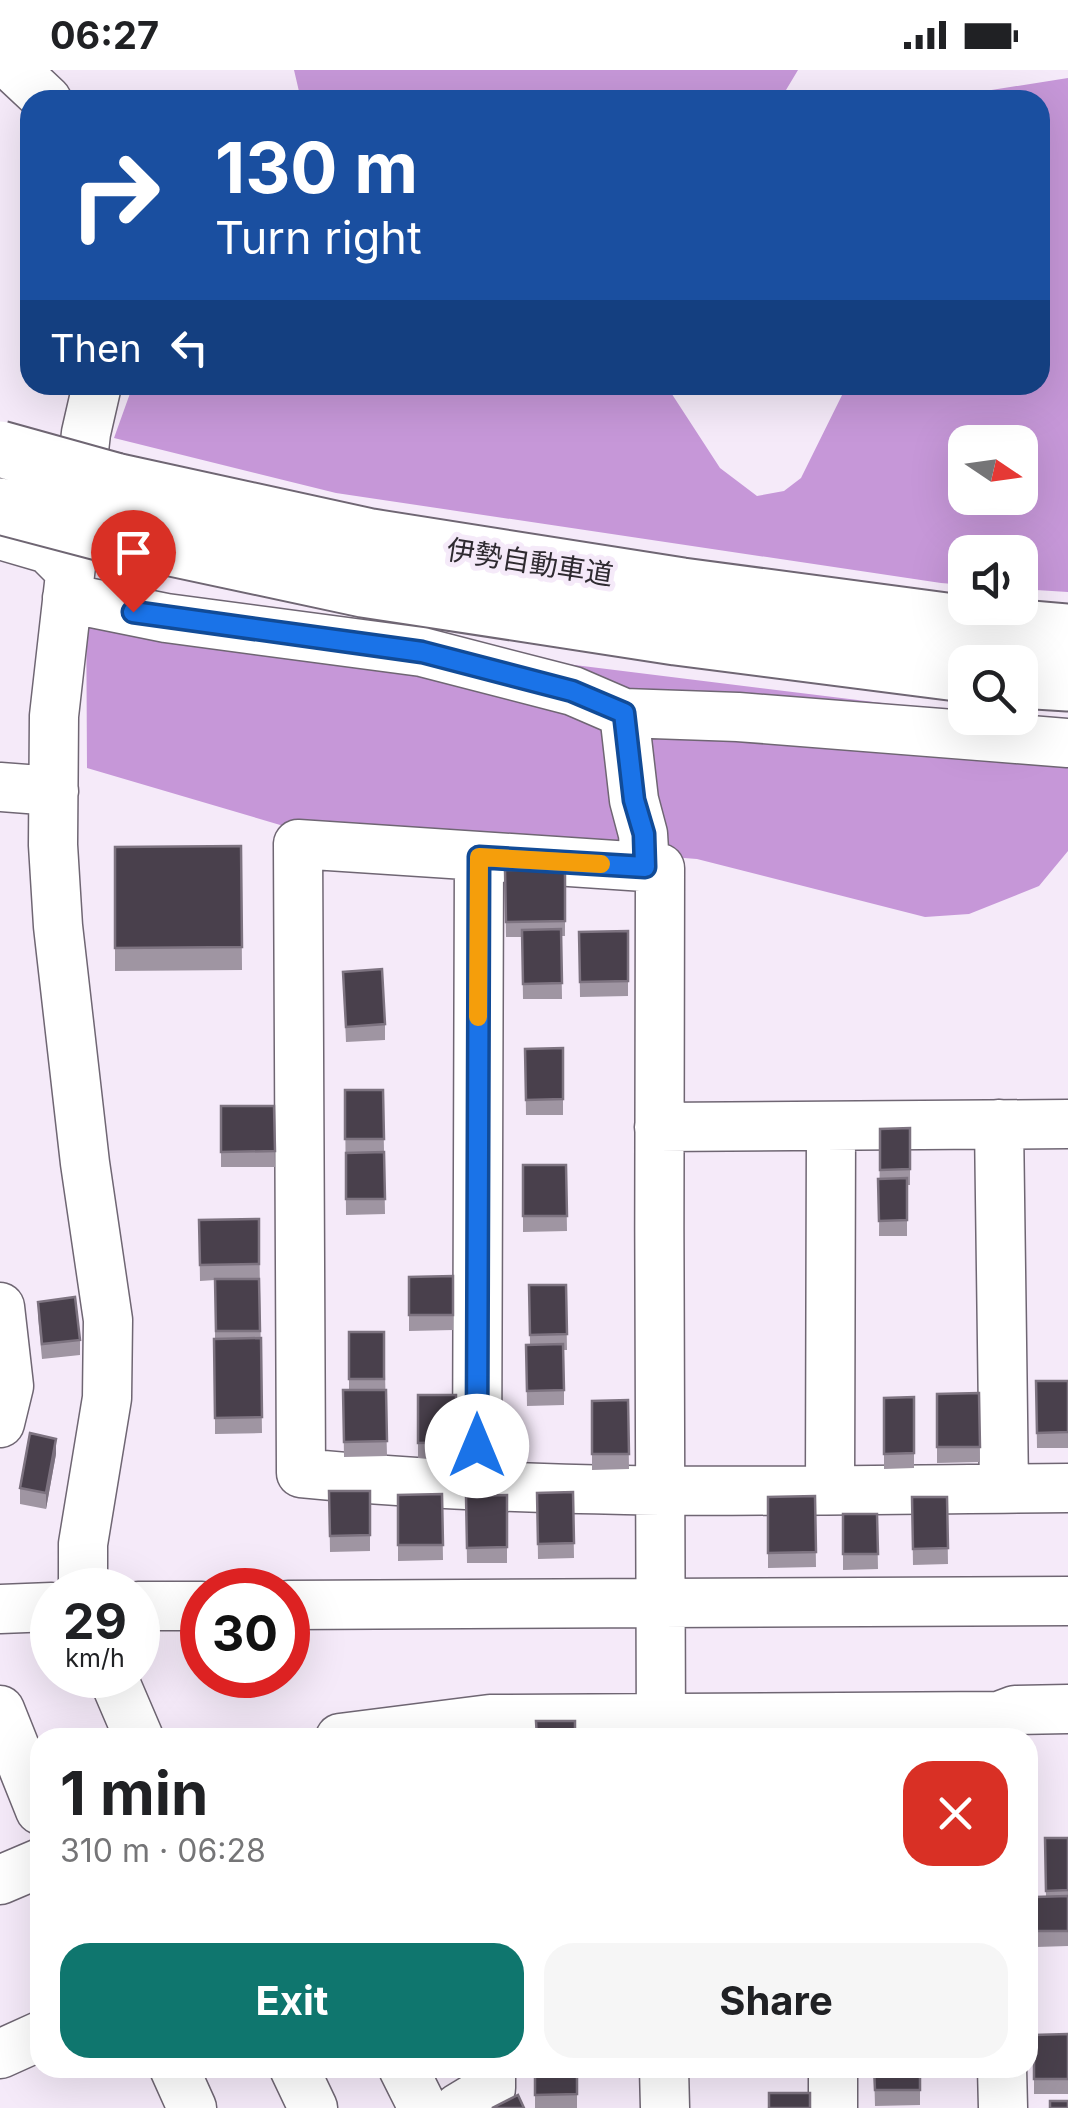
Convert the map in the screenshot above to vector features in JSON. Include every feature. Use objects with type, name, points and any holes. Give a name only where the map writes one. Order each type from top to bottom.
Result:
[{"type":"highway","name":"伊勢自動車道","points":[[0,448],[115,481],[371,537],[682,586],[961,623],[1068,632]]},
{"type":"highway","name":"伊勢自動車道","points":[[0,506],[81,568],[364,589],[676,637],[948,672]]},
{"type":"highway","points":[[1038,681],[1068,683]]},
{"type":"street","points":[[15,70],[36,90]]},
{"type":"street","points":[[83,1568],[83,1544],[106,1398],[108,1320],[85,1164],[58,926],[54,716],[81,568],[86,433],[94,395]]},
{"type":"street","points":[[0,535],[48,549],[166,618],[422,652],[572,691],[624,713],[796,721],[1068,742]]},
{"type":"street","points":[[624,713],[634,800],[644,834],[645,867]]},
{"type":"street","points":[[0,787],[54,791]]},
{"type":"street","points":[[661,1727],[659,1604],[661,1490],[660,868],[298,844],[301,1472],[411,1484],[661,1490],[1068,1488]]},
{"type":"street","points":[[477,1485],[479,857]]},
{"type":"street","points":[[999,1124],[1004,1488]]},
{"type":"street","points":[[659,1127],[1068,1124]]},
{"type":"street","points":[[830,1127],[830,1490]]},
{"type":"street","points":[[0,1307],[8,1386],[0,1422]]},
{"type":"street","points":[[310,1605],[1068,1601]]},
{"type":"street","points":[[0,1610],[30,1608]]},
{"type":"street","points":[[122,1698],[135,1728]]},
{"type":"street","points":[[490,1728],[1000,1727],[1015,1710],[1068,1709]]},
{"type":"street","points":[[0,1710],[30,1785]]},
{"type":"street","points":[[0,1880],[30,1866]]},
{"type":"street","points":[[0,2054],[30,2040]]},
{"type":"street","points":[[178,2078],[192,2108]]},
{"type":"street","points":[[299,2078],[313,2108]]},
{"type":"street","points":[[408,2078],[424,2108]]},
{"type":"street","points":[[458,2108],[491,2088],[491,2078]]},
{"type":"street","points":[[664,2078],[664,2108]]},
{"type":"street","points":[[833,2078],[833,2108]]},
{"type":"street","points":[[1002,2078],[1002,2108]]},
{"type":"shaded area","points":[[294,70],[798,70],[786,90],[299,90]]},
{"type":"shaded area","points":[[1068,78],[1068,592],[1038,590],[1038,535],[948,535],[948,584],[941,583],[336,493],[114,438],[129,395],[673,395],[720,468],[757,496],[784,491],[801,478],[842,395],[1050,395],[1050,90],[992,90]]},
{"type":"shaded area","points":[[86,580],[243,624],[948,711],[948,735],[1038,735],[1038,722],[1068,726],[1068,851],[1039,886],[969,914],[925,917],[697,859],[287,827],[87,768]]},
{"type":"building","points":[[241,846],[242,947],[115,948],[115,847]]},
{"type":"building","points":[[565,869],[565,921],[506,922],[505,870]]},
{"type":"building","points":[[561,929],[562,983],[523,984],[522,930]]},
{"type":"building","points":[[628,931],[628,981],[580,982],[579,932]]},
{"type":"building","points":[[382,969],[385,1024],[346,1027],[343,972]]},
{"type":"building","points":[[563,1048],[563,1099],[526,1100],[525,1049]]},
{"type":"building","points":[[345,1090],[383,1090],[384,1139],[345,1139]]},
{"type":"building","points":[[221,1106],[274,1106],[275,1151],[221,1152]]},
{"type":"building","points":[[910,1128],[910,1169],[880,1170],[880,1129]]},
{"type":"building","points":[[384,1152],[385,1199],[346,1199],[346,1153]]},
{"type":"building","points":[[523,1165],[566,1165],[567,1216],[523,1216]]},
{"type":"building","points":[[907,1178],[907,1220],[879,1221],[878,1179]]},
{"type":"building","points":[[259,1219],[259,1264],[200,1265],[199,1220]]},
{"type":"building","points":[[453,1276],[453,1315],[409,1315],[409,1277]]},
{"type":"building","points":[[215,1279],[259,1279],[260,1331],[216,1331]]},
{"type":"building","points":[[529,1285],[566,1285],[567,1334],[530,1335]]},
{"type":"building","points":[[75,1297],[80,1340],[42,1344],[38,1302]]},
{"type":"building","points":[[349,1332],[384,1332],[384,1379],[349,1379]]},
{"type":"building","points":[[261,1338],[262,1417],[215,1418],[214,1339]]},
{"type":"building","points":[[563,1344],[564,1390],[527,1391],[526,1345]]},
{"type":"building","points":[[1036,1381],[1068,1381],[1068,1432],[1037,1433]]},
{"type":"building","points":[[343,1390],[386,1390],[387,1441],[344,1442]]},
{"type":"building","points":[[979,1393],[980,1447],[937,1447],[937,1394]]},
{"type":"building","points":[[418,1395],[456,1395],[456,1442],[418,1443]]},
{"type":"building","points":[[914,1397],[914,1453],[884,1454],[884,1398]]},
{"type":"building","points":[[628,1400],[629,1454],[592,1454],[592,1401]]},
{"type":"building","points":[[30,1433],[56,1439],[46,1493],[20,1488]]},
{"type":"building","points":[[329,1491],[370,1491],[370,1535],[330,1536]]},
{"type":"building","points":[[573,1492],[574,1543],[538,1544],[537,1493]]},
{"type":"building","points":[[442,1494],[443,1545],[398,1545],[398,1495]]},
{"type":"building","points":[[507,1495],[507,1547],[467,1548],[466,1496]]},
{"type":"building","points":[[815,1496],[816,1552],[768,1553],[768,1497]]},
{"type":"building","points":[[912,1497],[947,1497],[948,1548],[913,1549]]},
{"type":"building","points":[[843,1514],[877,1514],[878,1554],[843,1554]]},
{"type":"building","points":[[536,1721],[575,1721],[575,1728],[536,1728]]},
{"type":"building","points":[[1045,1838],[1068,1838],[1068,1890],[1046,1891]]},
{"type":"building","points":[[1068,1896],[1068,1931],[1038,1931],[1038,1897]]},
{"type":"building","points":[[1068,2034],[1068,2079],[1034,2079],[1038,2078],[1038,2035]]},
{"type":"building","points":[[535,2078],[577,2078],[577,2094],[535,2095]]},
{"type":"building","points":[[874,2078],[920,2078],[920,2090],[875,2090]]},
{"type":"building","points":[[769,2093],[810,2093],[810,2108],[769,2108]]},
{"type":"building","points":[[518,2095],[524,2108],[492,2108]]},
{"type":"building","points":[[1050,2101],[1068,2101],[1068,2108],[1050,2108]]},
{"type":"slow traffic","points":[[478,1017],[479,857],[601,864]]},
{"type":"route","points":[[133,612],[422,652],[572,691],[624,713],[634,800],[644,834],[645,867],[479,857],[477,1446]]}]
